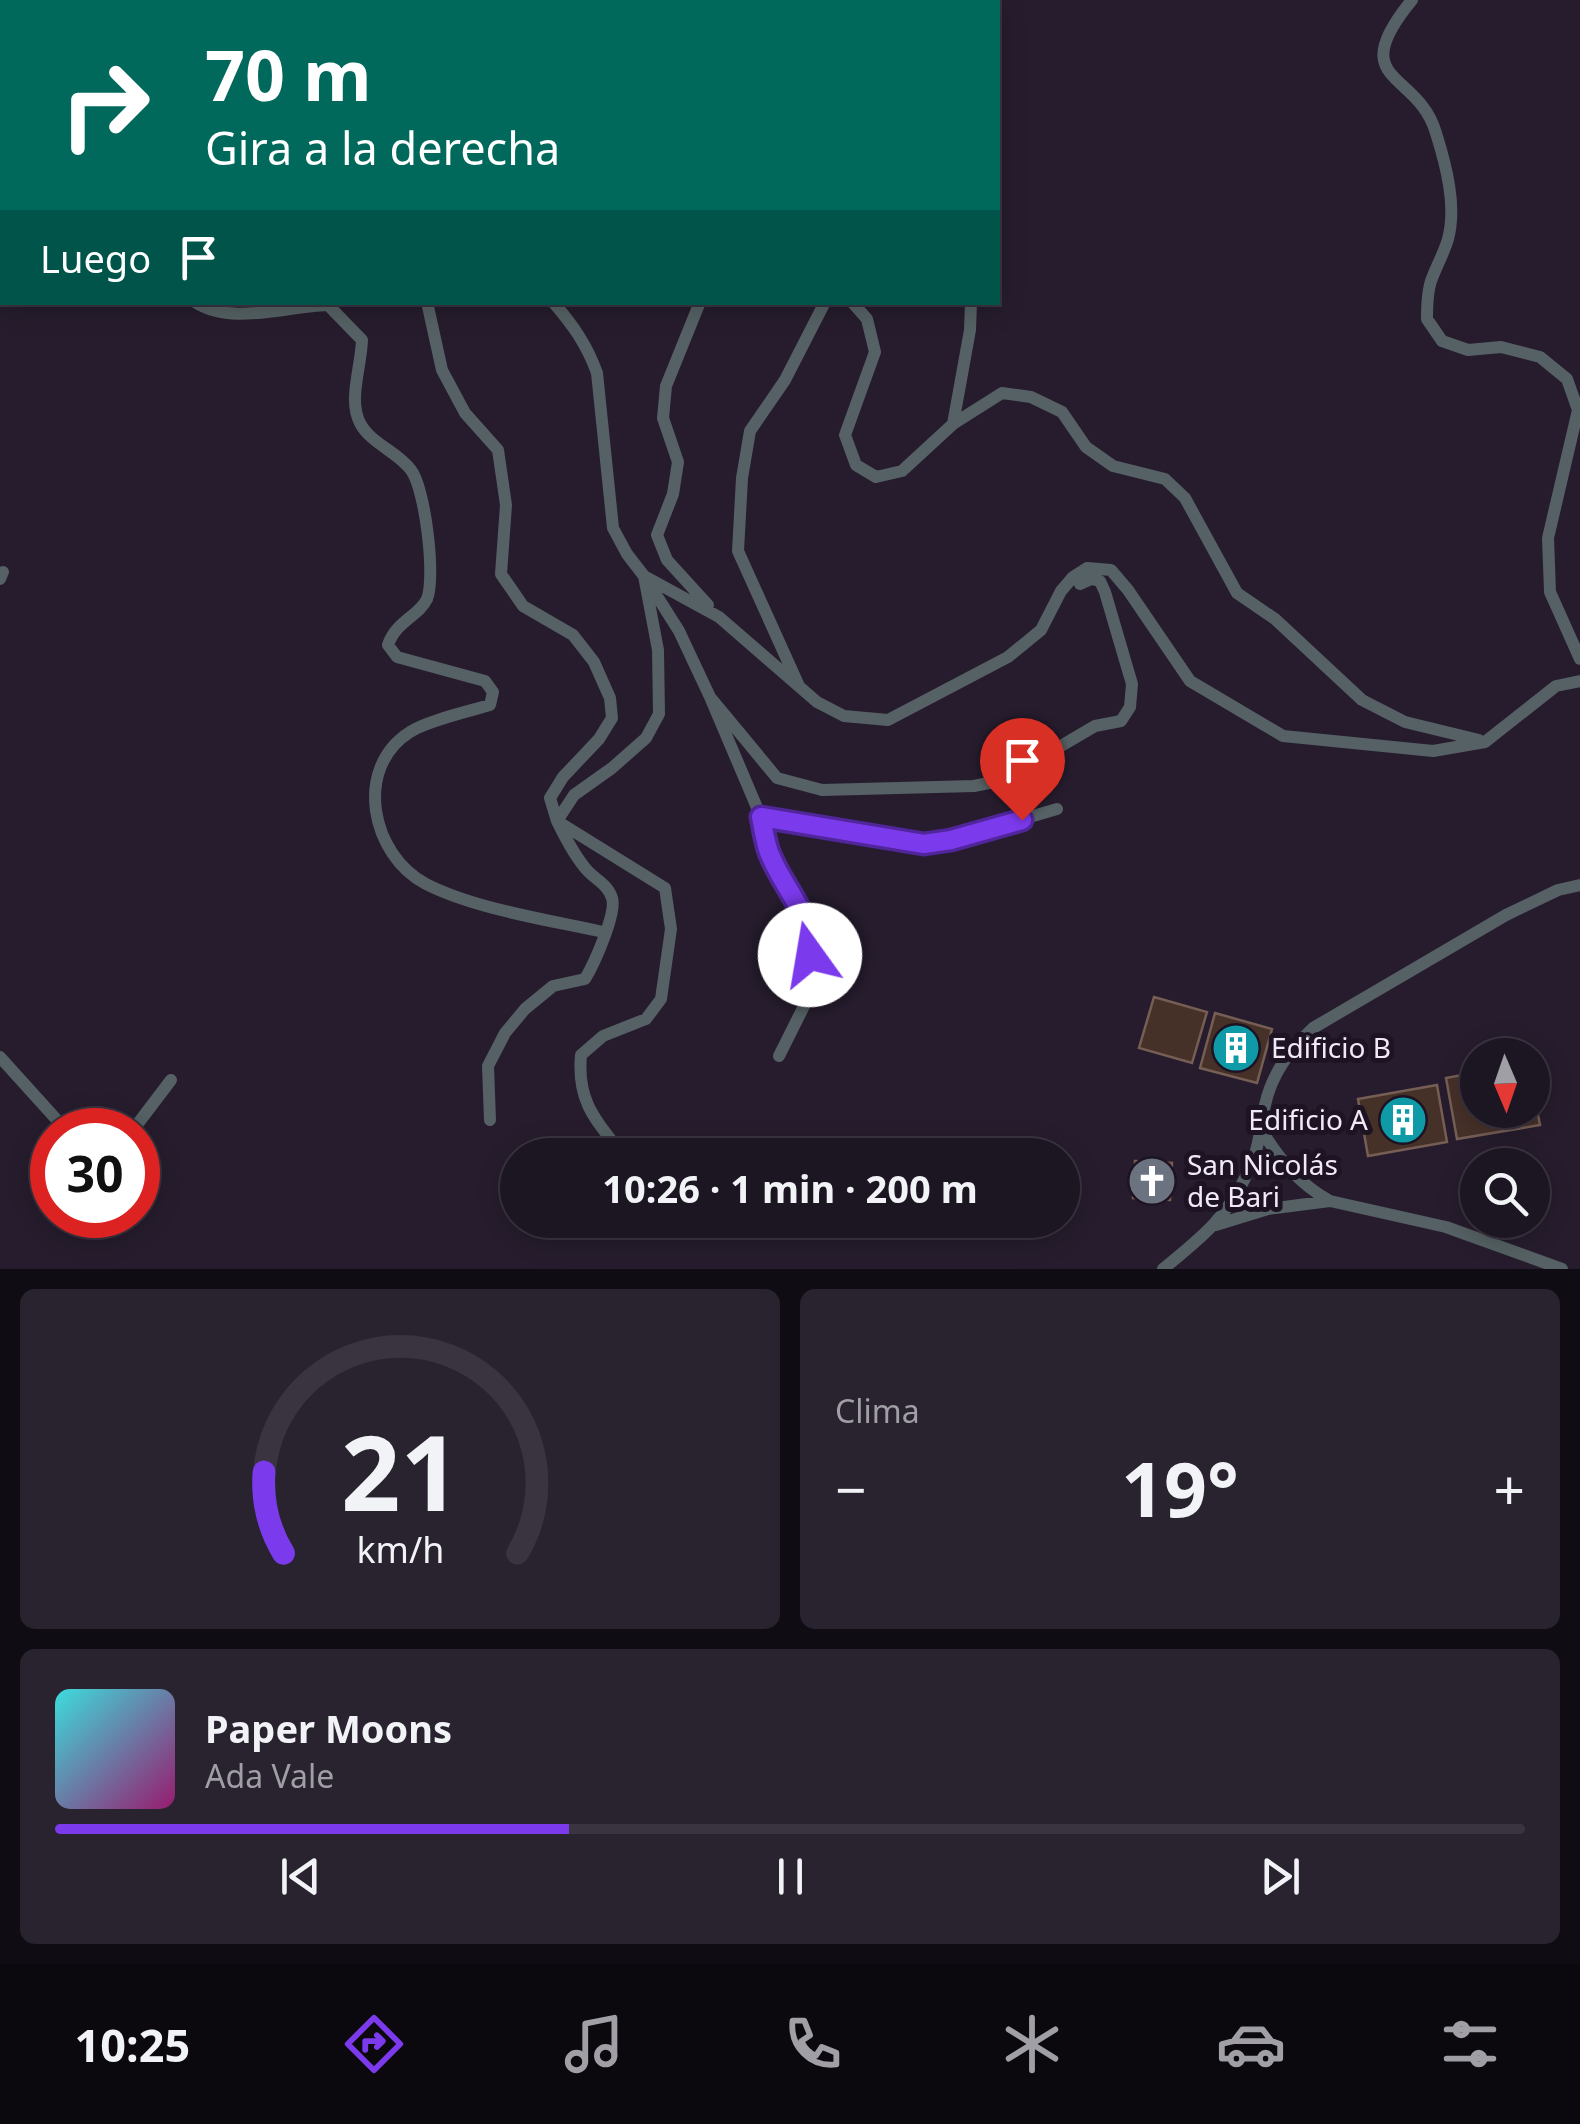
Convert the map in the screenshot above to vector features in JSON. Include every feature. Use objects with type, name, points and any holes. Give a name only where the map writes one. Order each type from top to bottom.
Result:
[{"type":"street","points":[[1412,0],[1394,22],[1382,54],[1390,76],[1414,95],[1434,126],[1449,177],[1450,236],[1429,286],[1426,319],[1442,341],[1468,350],[1502,347],[1540,357],[1567,379],[1578,410],[1548,538],[1550,592],[1580,659]]},
{"type":"street","points":[[199,305],[214,313],[236,315],[328,305],[362,340],[361,368],[352,400],[361,426],[413,471],[428,527],[430,572],[426,601],[392,633],[388,645],[398,657],[484,681],[492,692],[490,705],[410,731],[381,762],[374,807],[384,845],[424,883],[491,906],[603,932]]},
{"type":"street","points":[[428,305],[442,370],[465,413],[498,450],[506,505],[500,574],[523,606],[573,635],[594,662],[610,698],[612,718],[599,740],[550,798],[557,821],[586,870],[608,889],[613,913],[585,979],[554,986],[524,1009],[505,1034],[488,1066],[490,1120]]},
{"type":"street","points":[[556,305],[589,349],[597,374],[614,528],[626,554],[679,631],[761,817],[770,856],[810,931],[807,1000],[779,1056]]},
{"type":"street","points":[[699,305],[666,386],[663,418],[678,462],[673,494],[658,535],[667,560],[719,617],[800,689],[844,716],[888,720],[1008,657],[1041,630],[1061,591],[1073,576],[1087,568],[1111,570],[1190,681],[1282,736],[1433,751],[1485,742],[1556,686],[1580,681]]},
{"type":"street","points":[[800,689],[738,550],[742,478],[750,431],[785,380],[823,305]]},
{"type":"street","points":[[855,305],[867,319],[874,352],[845,435],[856,465],[876,477],[902,471],[954,424],[1002,393],[1031,397],[1062,412],[1086,448],[1113,466],[1165,479],[1185,498],[1237,593],[1275,619],[1362,700],[1405,722],[1485,742]]},
{"type":"street","points":[[954,424],[972,305]]},
{"type":"street","points":[[557,821],[574,796],[646,738],[658,714],[658,650],[644,576]]},
{"type":"street","points":[[644,576],[719,617]]},
{"type":"street","points":[[710,698],[777,778],[804,787],[822,790],[955,786],[1002,780],[1096,726],[1121,722],[1130,707],[1132,684],[1105,592],[1100,581],[1080,584]]},
{"type":"street","points":[[761,817],[924,844],[951,840],[1057,809]]},
{"type":"street","points":[[557,821],[665,888],[671,930],[661,999],[646,1019],[603,1036],[580,1056],[579,1076],[588,1110],[610,1138]]},
{"type":"street","points":[[1163,1269],[1216,1225],[1249,1171],[1277,1071],[1313,1028],[1506,915],[1580,884]]},
{"type":"street","points":[[0,1058],[46,1108]]},
{"type":"street","points":[[149,1108],[171,1080]]},
{"type":"street","points":[[1262,1131],[1282,1163],[1313,1192],[1330,1201],[1446,1227],[1562,1269]]},
{"type":"street","points":[[1216,1225],[1268,1209],[1330,1201]]},
{"type":"building","name":"Edificio A","points":[[1154,997],[1207,1012],[1192,1063],[1139,1048]]},
{"type":"building","name":"Edificio B","points":[[1215,1013],[1272,1029],[1257,1083],[1200,1068]]},
{"type":"building","points":[[1460,1075],[1460,1128],[1522,1128],[1457,1139],[1446,1078]]},
{"type":"building","name":"Edificio A","points":[[1437,1085],[1447,1142],[1368,1156],[1358,1099]]},
{"type":"building","name":"San Nicolás de Bari","points":[[1135,1161],[1172,1163],[1170,1200],[1133,1198]]},
{"type":"place","name":"Edificio B","points":[[1236,1048]]},
{"type":"place","name":"Edificio A","points":[[1403,1120]]},
{"type":"place","name":"San Nicolás de Bari","points":[[1152,1181]]},
{"type":"route","points":[[810,955],[810,931],[770,856],[761,817],[924,844],[1022,820]]}]
